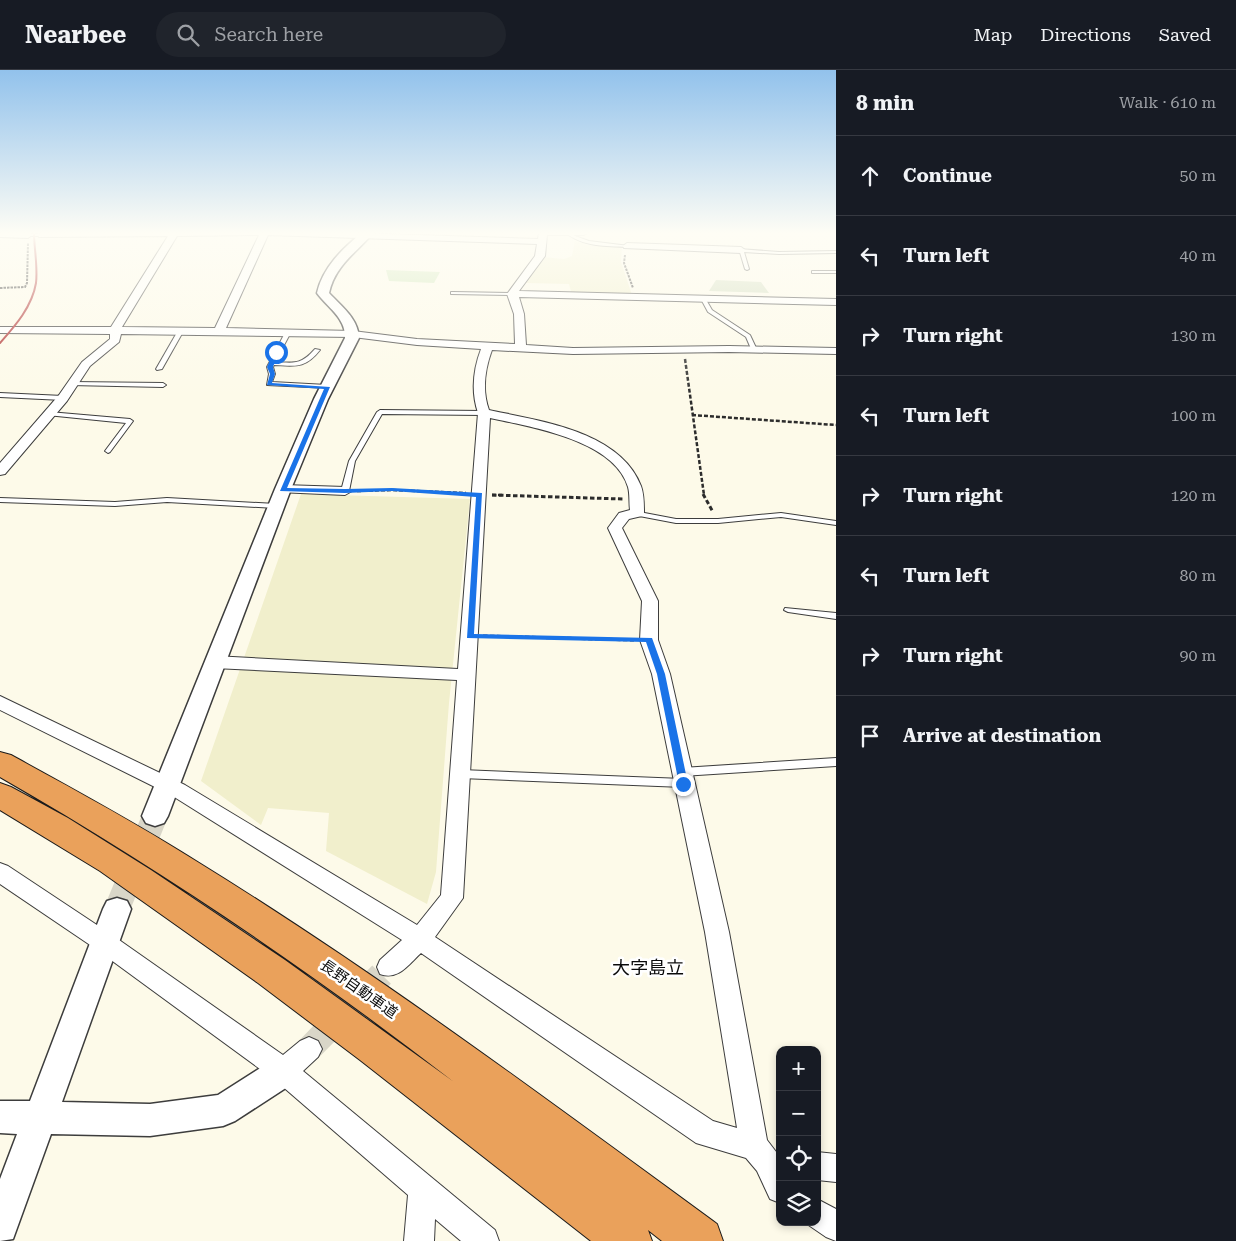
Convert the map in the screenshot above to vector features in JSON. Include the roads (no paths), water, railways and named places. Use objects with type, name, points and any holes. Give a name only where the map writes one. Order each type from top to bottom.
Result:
[{"type":"highway","name":"長野自動車道","points":[[0,762],[45,786],[175,864],[284,936],[442,1048],[700,1241]]},
{"type":"highway","points":[[0,795],[155,890],[261,964],[422,1083],[628,1241]]},
{"type":"street","points":[[0,471],[62,398],[86,364],[115,340],[117,324],[141,287]]},
{"type":"street","points":[[219,330],[239,287]]},
{"type":"street","points":[[155,816],[280,498],[327,387],[353,334],[348,321],[323,293],[324,287]]},
{"type":"street","points":[[512,294],[517,287]]},
{"type":"street","points":[[512,294],[836,302]]},
{"type":"street","points":[[512,294],[517,303],[520,318],[520,348]]},
{"type":"street","points":[[0,330],[219,330],[353,334],[417,342],[596,351],[836,351]]},
{"type":"street","points":[[389,967],[420,940],[452,898],[480,495],[484,413],[479,402],[482,360],[488,345]]},
{"type":"street","points":[[484,413],[564,432],[592,443],[608,452],[622,465],[638,506],[624,516],[615,528],[650,602],[649,640],[661,674],[767,1157],[777,1181]]},
{"type":"street","points":[[280,498],[345,491]]},
{"type":"street","points":[[214,662],[468,675]]},
{"type":"street","points":[[0,702],[168,784],[420,940],[706,1133],[767,1157]]},
{"type":"street","points":[[0,872],[104,942],[284,1071],[484,1241]]},
{"type":"street","points":[[0,1226],[117,909]]},
{"type":"street","points":[[0,1117],[150,1120],[223,1110],[284,1071],[308,1049]]},
{"type":"street","points":[[821,1166],[836,1168]]},
{"type":"street","points":[[419,1241],[423,1191]]},
{"type":"street","points":[[821,1217],[836,1227]]},
{"type":"lane","points":[[454,293],[512,294]]},
{"type":"lane","points":[[703,299],[710,311],[748,336],[754,350]]},
{"type":"lane","points":[[159,369],[181,330]]},
{"type":"lane","points":[[288,332],[270,367],[272,374],[269,384],[327,387]]},
{"type":"lane","points":[[272,363],[300,364],[308,362],[317,350]]},
{"type":"lane","points":[[72,384],[162,385]]},
{"type":"lane","points":[[0,395],[62,398]]},
{"type":"lane","points":[[345,491],[352,461],[380,412],[484,413]]},
{"type":"lane","points":[[48,414],[130,422],[108,451]]},
{"type":"lane","points":[[0,500],[115,504],[167,500],[280,498]]},
{"type":"lane","points":[[638,506],[676,521],[718,521],[782,515],[836,523]]},
{"type":"lane","points":[[788,610],[836,616]]},
{"type":"lane","points":[[461,774],[683,778],[836,762]]},
{"type":"tunnel","points":[[117,909],[155,816]]},
{"type":"tunnel","points":[[309,1049],[389,967]]},
{"type":"railway","points":[[0,343],[27,308],[35,287]]},
{"type":"district","name":"大字島立","points":[[648,967]]}]
